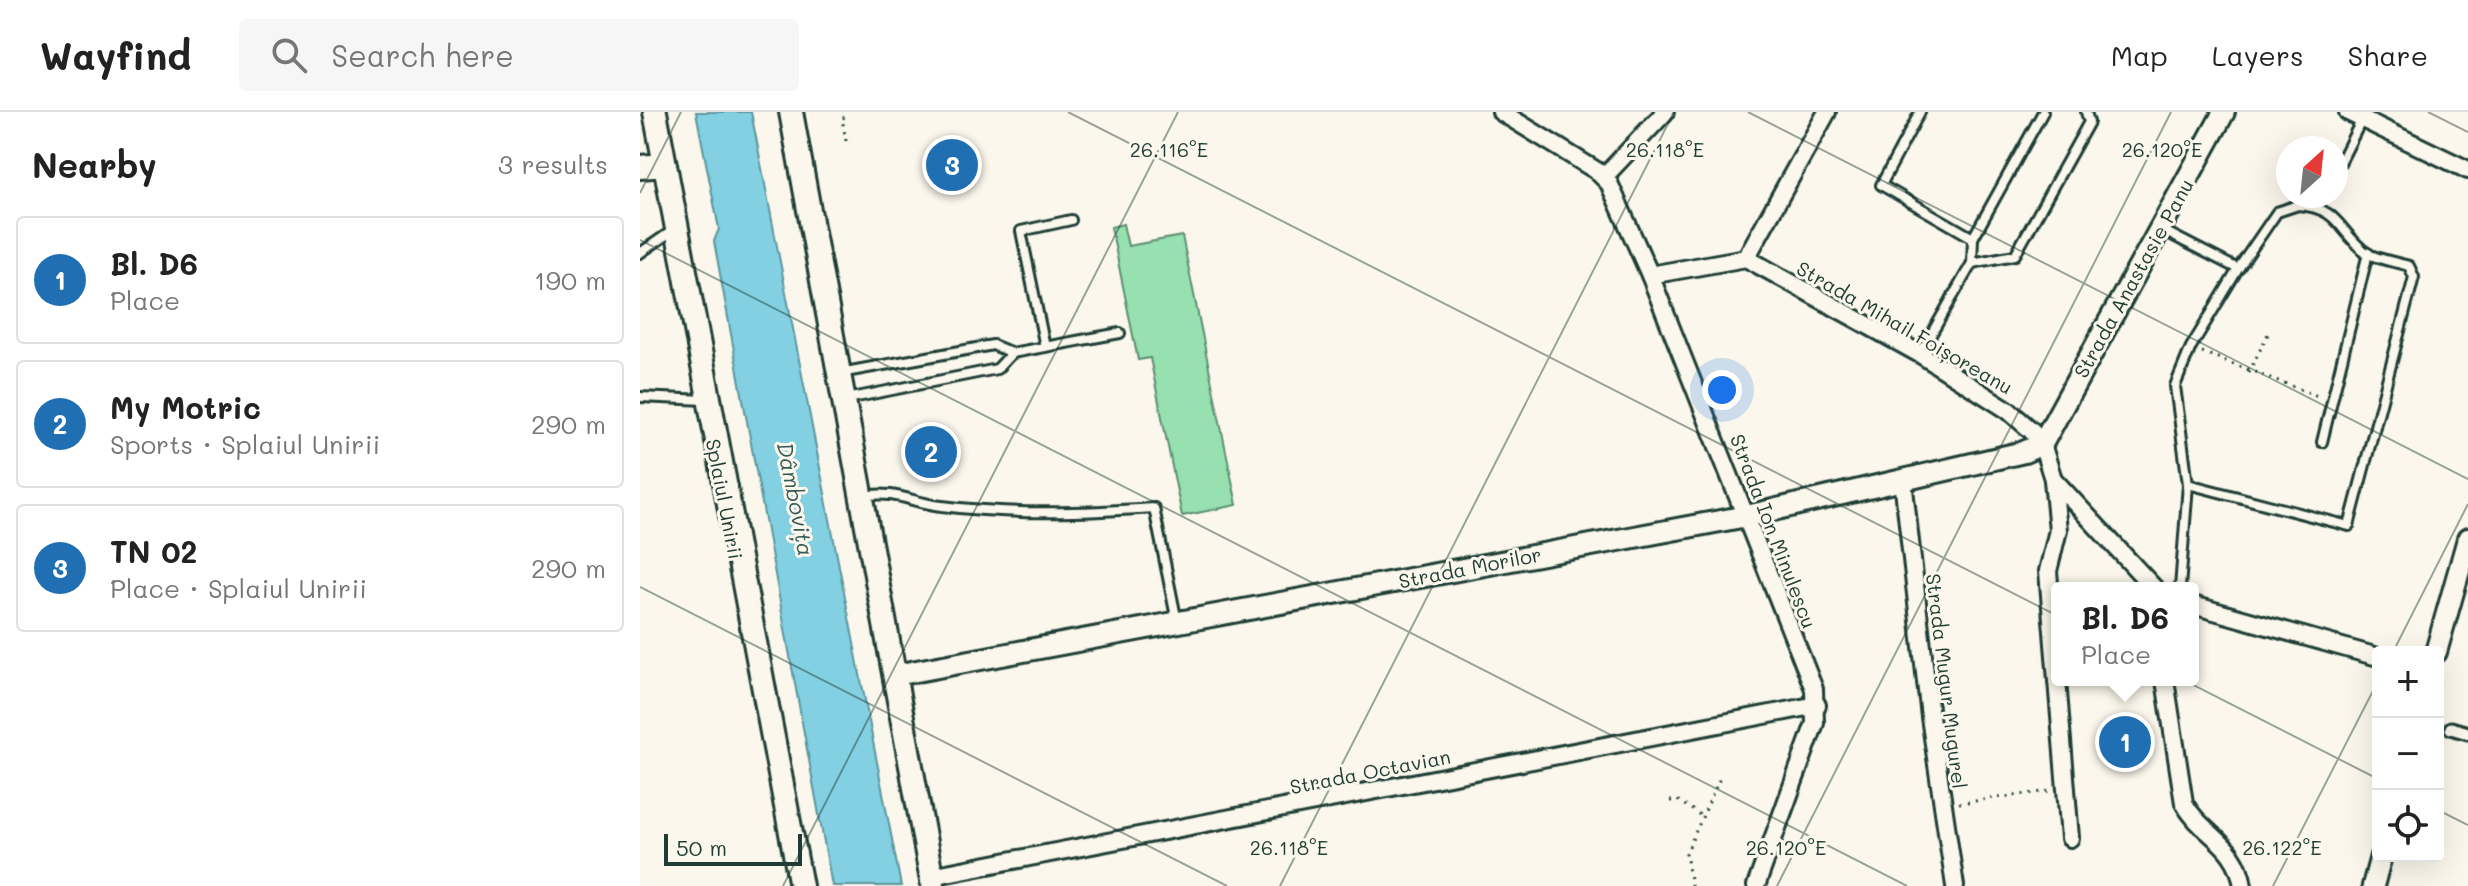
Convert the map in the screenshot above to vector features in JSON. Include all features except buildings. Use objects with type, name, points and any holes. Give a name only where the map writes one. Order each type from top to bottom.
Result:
[{"type":"main road","name":"Splaiul Unirii","points":[[655,112],[706,400],[801,886]]},
{"type":"main road","points":[[791,112],[932,881]]},
{"type":"main road","points":[[640,167],[664,165]]},
{"type":"street","points":[[1501,112],[1604,177],[1665,112]]},
{"type":"street","points":[[1650,275],[1746,258],[1827,112]]},
{"type":"street","name":"Strada Anastasie Panu","points":[[2042,444],[2224,112]]},
{"type":"street","points":[[2355,116],[2468,170]]},
{"type":"street","name":"Strada Ion Minulescu","points":[[1604,177],[1650,275],[1747,516],[1814,689],[1817,705]]},
{"type":"street","name":"Strada Mihail Foișoreanu","points":[[1746,258],[1920,354],[2008,410],[2042,444],[2053,479],[2148,582]]},
{"type":"street","name":"Strada Morilor","points":[[895,675],[1747,516],[2012,456],[2042,444]]},
{"type":"street","points":[[2051,607],[2048,571],[2058,530],[2053,479]]},
{"type":"street","name":"Strada Mugur Mugurel","points":[[1903,480],[1955,886]]},
{"type":"street","points":[[2438,646],[2468,539]]},
{"type":"street","points":[[2199,607],[2372,655]]},
{"type":"street","points":[[2057,686],[2070,838]]},
{"type":"street","points":[[2166,686],[2184,803],[2190,814],[2221,840],[2237,862],[2243,886]]},
{"type":"street","points":[[1756,886],[1815,723],[1817,705]]},
{"type":"street","name":"Strada Octavian","points":[[932,881],[1817,705]]},
{"type":"street","points":[[2451,728],[2468,733]]},
{"type":"street","points":[[2373,886],[2379,862]]},
{"type":"lane","points":[[1919,112],[1881,185],[1973,238]]},
{"type":"lane","points":[[1920,354],[1972,263],[1973,238],[2043,112]]},
{"type":"lane","points":[[1972,263],[2015,255],[2089,122],[2086,112]]},
{"type":"lane","points":[[2348,136],[2355,116]]},
{"type":"lane","points":[[2180,582],[2188,484],[2175,386],[2191,347],[2238,269],[2277,212],[2289,208]]},
{"type":"lane","points":[[2188,484],[2349,526],[2414,277],[2409,266],[2368,253],[2338,220],[2321,208]]},
{"type":"lane","points":[[1045,347],[1021,231],[1071,220]]},
{"type":"lane","points":[[640,253],[676,229]]},
{"type":"lane","points":[[2159,229],[2238,269]]},
{"type":"lane","points":[[2322,442],[2368,253]]},
{"type":"lane","points":[[840,373],[993,345],[1012,353],[1120,333]]},
{"type":"lane","points":[[845,399],[997,369],[1012,353]]},
{"type":"lane","points":[[640,397],[706,400]]},
{"type":"lane","points":[[863,497],[897,493],[940,506],[1053,514],[1154,508],[1177,622]]},
{"type":"path","points":[[846,141],[842,118],[847,117]]},
{"type":"path","points":[[2249,372],[2268,334]]},
{"type":"path","points":[[2191,347],[2249,372],[2331,401]]},
{"type":"path","points":[[1691,886],[1686,853],[1720,778]]},
{"type":"path","points":[[1943,804],[2066,789]]},
{"type":"path","points":[[1670,801],[1677,800],[1703,817]]},
{"type":"green space","points":[[1123,224],[1128,246],[1182,236],[1237,505],[1182,516],[1150,358],[1138,360],[1111,227]]},
{"type":"water","name":"Dâmbovița","points":[[696,112],[751,112],[901,886],[832,886],[714,241],[719,229]]},
{"type":"place","name":"TN 02","points":[[952,165]]},
{"type":"place","name":"My Motric","points":[[931,452]]},
{"type":"place","name":"Bl. D6","points":[[2125,742]]}]
